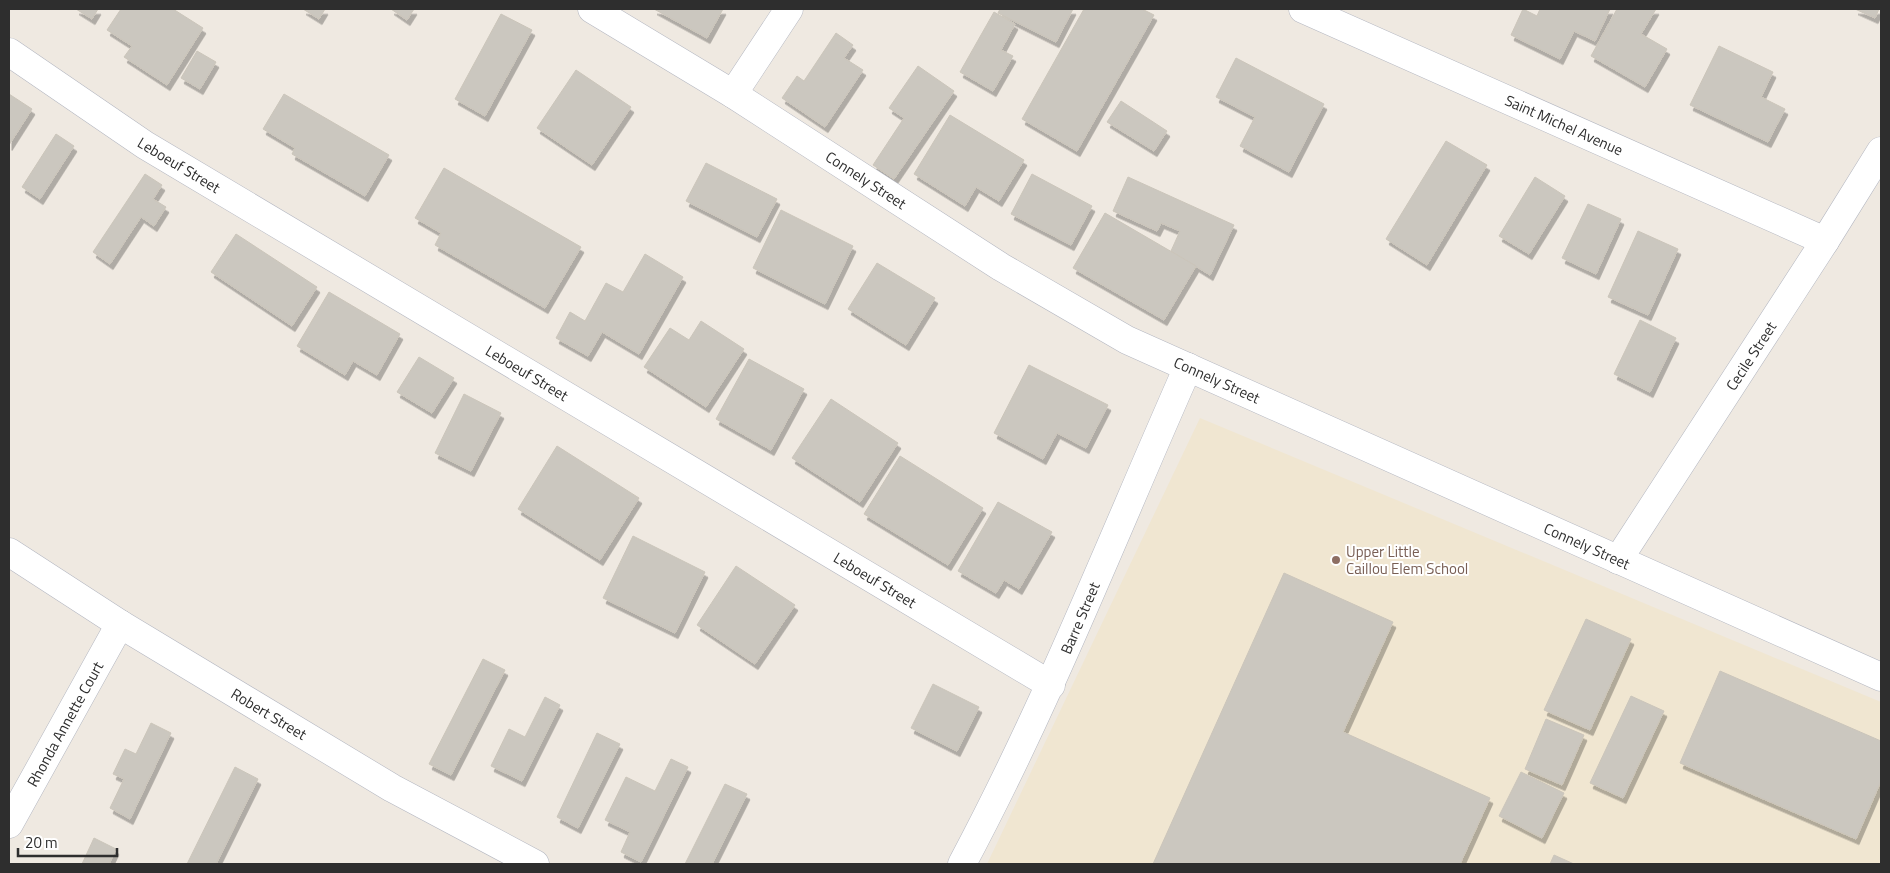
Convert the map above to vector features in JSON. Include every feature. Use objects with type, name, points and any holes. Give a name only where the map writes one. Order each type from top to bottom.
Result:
[{"type":"street","name":"Connely Street","points":[[592,9],[733,94],[1001,267],[1127,340],[1881,677]]},
{"type":"street","points":[[733,94],[789,9]]},
{"type":"street","name":"Saint Michel Avenue","points":[[1303,9],[1825,241]]},
{"type":"street","name":"Leboeuf Street","points":[[9,52],[145,145],[1051,685]]},
{"type":"street","name":"Cecile Street","points":[[1618,560],[1825,241],[1881,151]]},
{"type":"street","name":"Barre Street","points":[[962,864],[991,811],[1051,685],[1188,368]]},
{"type":"street","name":"Robert Street","points":[[9,552],[120,624],[392,788],[535,864]]},
{"type":"street","name":"Rhonda Annette Court","points":[[9,824],[120,624]]},
{"type":"shaded area","name":"Upper Little Caillou Elem School","points":[[1200,418],[1881,702],[1881,864],[987,864]]},
{"type":"building","points":[[76,9],[98,9],[92,19]]},
{"type":"building","points":[[121,9],[173,9],[203,28],[167,85],[124,57],[132,46],[107,30]]},
{"type":"building","points":[[303,9],[325,9],[319,19]]},
{"type":"building","points":[[391,9],[414,9],[407,20]]},
{"type":"building","points":[[654,9],[723,9],[707,38]]},
{"type":"building","points":[[1000,9],[1073,9],[1056,42],[998,13]]},
{"type":"building","points":[[1084,9],[1142,9],[1154,15],[1077,151],[1022,119]]},
{"type":"building","points":[[1523,9],[1537,16],[1540,9],[1610,9],[1595,41],[1574,31],[1560,59],[1511,35]]},
{"type":"building","points":[[1617,9],[1656,9],[1641,34],[1667,49],[1645,87],[1591,56]]},
{"type":"building","points":[[1855,9],[1879,9],[1875,18]]},
{"type":"building","points":[[994,12],[1015,24],[1001,50],[1013,56],[993,91],[960,72]]},
{"type":"building","points":[[501,14],[532,30],[485,116],[455,99]]},
{"type":"building","points":[[836,33],[853,45],[844,58],[863,70],[825,127],[782,98],[797,76],[804,81]]},
{"type":"building","points":[[1719,46],[1773,72],[1761,97],[1785,109],[1768,142],[1690,105]]},
{"type":"building","points":[[197,51],[216,62],[200,89],[181,78]]},
{"type":"building","points":[[1236,58],[1324,104],[1289,172],[1240,146],[1255,117],[1216,97]]},
{"type":"building","points":[[918,66],[954,91],[894,179],[873,165],[904,118],[889,108]]},
{"type":"building","points":[[576,70],[631,107],[592,165],[537,128]]},
{"type":"building","points":[[9,94],[32,109],[9,145]]},
{"type":"building","points":[[284,94],[389,155],[365,196],[292,154],[295,148],[263,129]]},
{"type":"building","points":[[1121,101],[1167,131],[1154,151],[1107,122]]},
{"type":"building","points":[[950,115],[1024,160],[999,201],[976,187],[965,206],[914,174]]},
{"type":"building","points":[[56,134],[74,146],[40,199],[22,187]]},
{"type":"building","points":[[1446,141],[1487,165],[1427,265],[1386,239]]},
{"type":"building","points":[[706,163],[777,199],[757,237],[686,201]]},
{"type":"building","points":[[444,168],[581,247],[545,308],[435,245],[441,233],[415,218]]},
{"type":"building","points":[[145,174],[162,185],[153,199],[166,207],[154,226],[141,217],[110,264],[93,252]]},
{"type":"building","points":[[1032,174],[1092,206],[1071,245],[1011,214]]},
{"type":"building","points":[[1128,177],[1234,225],[1210,275],[1171,251],[1180,231],[1161,223],[1157,231],[1113,211]]},
{"type":"building","points":[[1535,177],[1565,196],[1529,254],[1499,236]]},
{"type":"building","points":[[1588,204],[1621,219],[1596,274],[1562,258]]},
{"type":"building","points":[[781,210],[853,246],[825,304],[753,268]]},
{"type":"building","points":[[1105,213],[1196,266],[1164,320],[1073,268]]},
{"type":"building","points":[[1638,231],[1678,249],[1648,315],[1608,297]]},
{"type":"building","points":[[236,234],[317,287],[292,326],[211,272]]},
{"type":"building","points":[[645,254],[683,277],[639,354],[602,332],[588,356],[556,338],[570,312],[585,321],[606,283],[623,292]]},
{"type":"building","points":[[877,263],[935,298],[906,345],[848,309]]},
{"type":"building","points":[[329,292],[400,334],[377,375],[353,361],[345,375],[297,346]]},
{"type":"building","points":[[1640,320],[1676,338],[1650,392],[1614,374]]},
{"type":"building","points":[[701,321],[744,349],[706,407],[644,367],[670,328],[689,340]]},
{"type":"building","points":[[419,357],[454,378],[432,413],[397,392]]},
{"type":"building","points":[[749,359],[804,389],[771,450],[716,419]]},
{"type":"building","points":[[1029,365],[1108,405],[1086,448],[1057,433],[1043,459],[994,433]]},
{"type":"building","points":[[464,394],[501,413],[471,471],[435,453]]},
{"type":"building","points":[[831,399],[898,443],[860,502],[792,458]]},
{"type":"building","points":[[557,446],[639,498],[600,560],[518,509]]},
{"type":"building","points":[[900,456],[983,508],[948,565],[864,514]]},
{"type":"building","points":[[998,502],[1052,532],[1019,589],[1004,580],[996,593],[958,571]]},
{"type":"building","points":[[633,536],[705,572],[675,633],[603,598]]},
{"type":"building","points":[[736,566],[795,605],[755,664],[697,625]]},
{"type":"building","points":[[1284,573],[1393,622],[1343,732],[1490,798],[1460,864],[1153,864]]},
{"type":"building","points":[[1586,619],[1631,639],[1590,730],[1544,710]]},
{"type":"building","points":[[483,659],[505,670],[451,775],[429,764]]},
{"type":"building","points":[[1720,671],[1881,741],[1881,781],[1856,839],[1680,763]]},
{"type":"building","points":[[933,684],[979,707],[957,751],[911,728]]},
{"type":"building","points":[[1631,696],[1664,711],[1623,798],[1590,783]]},
{"type":"building","points":[[545,697],[560,705],[522,781],[491,766],[509,729],[525,737]]},
{"type":"building","points":[[1546,719],[1584,735],[1562,785],[1525,769]]},
{"type":"building","points":[[151,723],[171,733],[130,819],[110,808],[124,779],[113,774],[125,749],[136,754]]},
{"type":"building","points":[[597,733],[620,744],[578,828],[557,817]]},
{"type":"building","points":[[671,759],[688,767],[641,862],[621,852],[630,832],[605,820],[626,777],[655,791]]},
{"type":"building","points":[[235,767],[258,779],[216,864],[187,864]]},
{"type":"building","points":[[1521,772],[1564,793],[1542,838],[1499,816]]},
{"type":"building","points":[[725,784],[747,794],[712,864],[685,864]]},
{"type":"building","points":[[94,838],[116,849],[109,864],[82,864]]},
{"type":"building","points":[[1554,855],[1574,864],[1550,864]]},
{"type":"place","name":"Upper Little Caillou Elem School","points":[[1336,560]]}]
